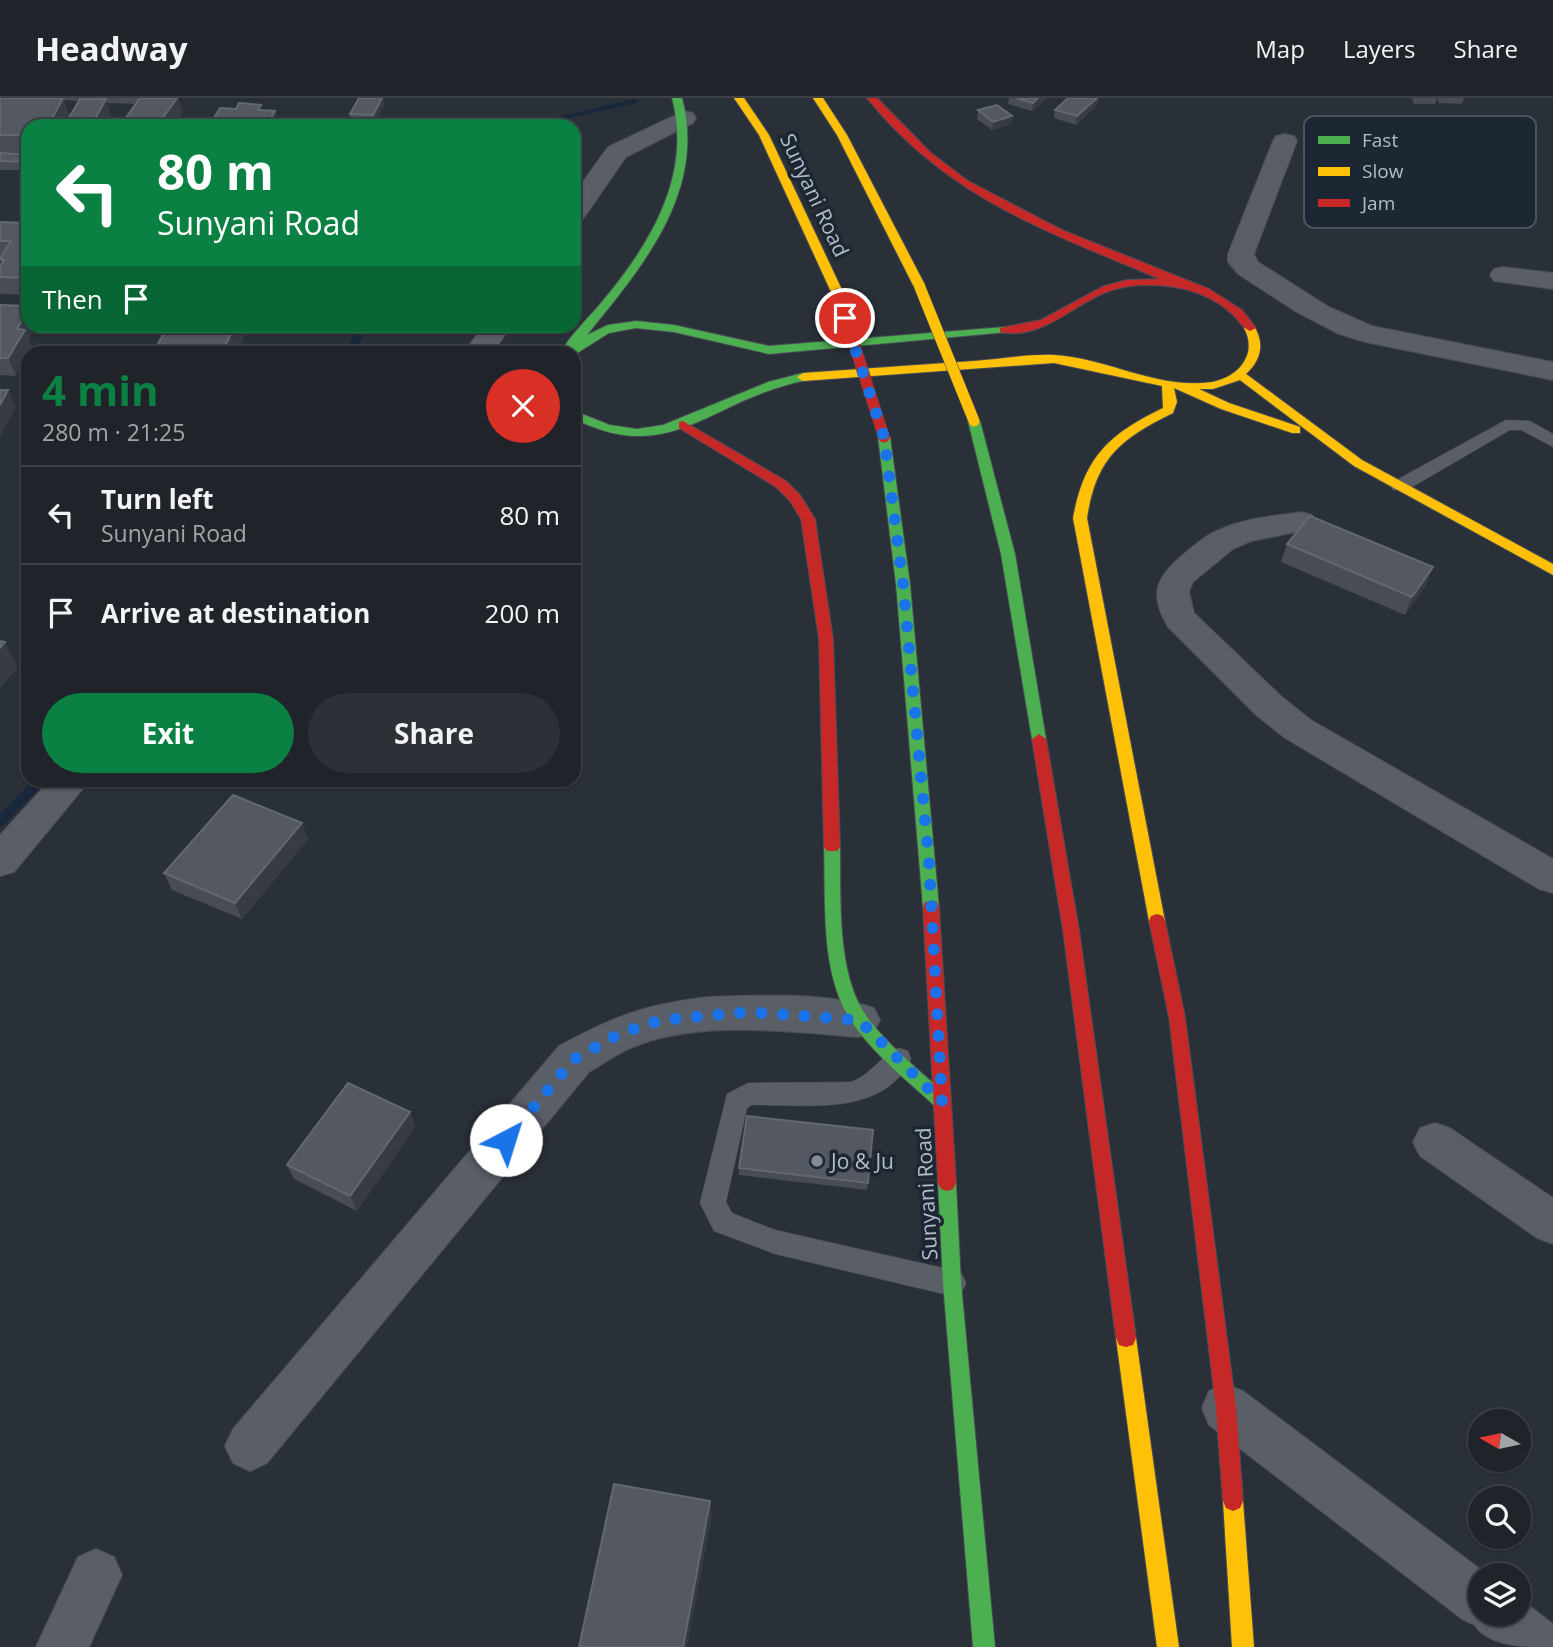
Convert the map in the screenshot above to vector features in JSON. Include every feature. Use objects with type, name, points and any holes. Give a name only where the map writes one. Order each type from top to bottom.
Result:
[{"type":"main road","name":"Sunyani Road","points":[[739,98],[764,135],[838,294],[884,437],[903,584],[929,863],[952,1283],[984,1647]]},
{"type":"main road","points":[[818,98],[842,135],[919,285],[974,421],[1009,554],[1071,930],[1168,1647]]},
{"type":"main road","points":[[872,98],[917,146],[944,168],[1024,215],[1224,302],[1239,313],[1250,325],[1255,338],[1256,351],[1250,363],[1240,374],[1220,383],[1175,386]]},
{"type":"main road","points":[[573,346],[657,241],[677,193],[681,108]]},
{"type":"main road","points":[[576,346],[590,335],[623,324],[648,323],[744,349],[769,350],[1034,327],[1053,321],[1105,289],[1123,284],[1151,282],[1187,286]]},
{"type":"main road","points":[[581,420],[607,429],[632,433],[659,432],[683,425],[748,392],[804,376],[1046,358],[1088,364],[1175,386],[1328,442]]},
{"type":"main road","points":[[1240,374],[1358,463],[1553,570]]},
{"type":"main road","points":[[1175,386],[1169,410],[1149,418],[1116,440],[1091,466],[1081,494],[1080,518],[1137,825],[1177,1017],[1226,1408],[1242,1647]]},
{"type":"main road","points":[[683,425],[781,485],[795,498],[808,519],[826,639],[835,936],[844,983],[859,1020],[942,1102]]},
{"type":"street","points":[[581,204],[617,152],[681,108]]},
{"type":"street","points":[[1285,141],[1241,254],[1242,262],[1248,268],[1323,317],[1343,326],[1365,333],[1553,371]]},
{"type":"street","points":[[1504,275],[1553,281]]},
{"type":"street","points":[[1301,522],[1222,540],[1176,577],[1171,591],[1180,619],[1269,706],[1298,729],[1553,878]]},
{"type":"street","points":[[0,861],[66,787]]},
{"type":"street","points":[[250,1446],[574,1059],[619,1034],[661,1020],[748,1012],[859,1020]]},
{"type":"street","points":[[1435,1142],[1553,1223]]},
{"type":"street","points":[[1226,1408],[1468,1592]]},
{"type":"street","points":[[62,1647],[96,1574]]},
{"type":"street","points":[[1513,1626],[1540,1647]]},
{"type":"lane","points":[[1399,486],[1506,425],[1524,425],[1553,441]]},
{"type":"lane","points":[[900,1059],[875,1084],[852,1093],[748,1094],[736,1102],[713,1203],[723,1222],[775,1242],[952,1283]]},
{"type":"building","points":[[1,98],[63,98],[52,119],[21,119],[21,135],[0,135]]},
{"type":"building","points":[[140,98],[177,98],[162,119],[125,119]]},
{"type":"building","points":[[359,98],[382,98],[373,115],[350,114]]},
{"type":"building","points":[[1017,98],[1038,98],[1033,103]]},
{"type":"building","points":[[1068,98],[1097,98],[1077,116],[1055,110]]},
{"type":"building","points":[[80,99],[106,99],[95,119],[68,119]]},
{"type":"building","points":[[239,103],[261,105],[258,110],[275,111],[270,119],[213,119],[220,108],[236,109]]},
{"type":"building","points":[[997,105],[1012,116],[993,122],[978,110]]},
{"type":"building","points":[[0,153],[21,154],[21,162],[0,161]]},
{"type":"building","points":[[0,222],[21,223],[21,278],[0,277],[0,266],[4,260],[0,259],[11,241],[0,241]]},
{"type":"building","points":[[0,305],[21,306],[21,322],[17,329],[23,333],[8,358],[0,358]]},
{"type":"building","points":[[164,333],[232,333],[225,346],[157,346]]},
{"type":"building","points":[[0,390],[8,390],[0,405]]},
{"type":"building","points":[[1310,516],[1433,567],[1412,597],[1287,544]]},
{"type":"building","points":[[233,795],[302,823],[235,903],[164,873]]},
{"type":"building","points":[[348,1083],[410,1112],[350,1196],[287,1165]]},
{"type":"building","points":[[747,1116],[873,1130],[868,1183],[739,1168]]},
{"type":"building","points":[[614,1484],[710,1501],[683,1647],[579,1647]]},
{"type":"waterway","points":[[553,119],[634,101]]},
{"type":"waterway","points":[[353,346],[359,333]]},
{"type":"waterway","points":[[0,822],[34,787]]},
{"type":"traffic: fast","points":[[572,346],[636,267],[663,221],[673,195],[683,141],[677,98]]},
{"type":"traffic: fast","points":[[579,346],[605,331],[619,326],[636,325],[674,329],[769,350],[1004,330]]},
{"type":"traffic: fast","points":[[581,418],[608,429],[637,433],[665,429],[772,385],[803,377]]},
{"type":"traffic: fast","points":[[974,421],[1008,554],[1039,739]]},
{"type":"traffic: fast","points":[[884,437],[903,584],[931,907]]},
{"type":"traffic: fast","points":[[832,847],[836,938],[844,985],[851,1005],[861,1022],[880,1043],[942,1102]]},
{"type":"traffic: fast","points":[[947,1183],[952,1283],[984,1647]]},
{"type":"traffic: slow","points":[[739,98],[764,135],[838,294]]},
{"type":"traffic: slow","points":[[818,98],[842,135],[919,285]]},
{"type":"traffic: slow","points":[[919,285],[974,421]]},
{"type":"traffic: slow","points":[[803,377],[1054,359],[1158,382],[1187,386],[1213,385],[1235,379],[1250,364],[1255,346],[1250,328]]},
{"type":"traffic: slow","points":[[1240,375],[1358,463],[1553,570]]},
{"type":"traffic: slow","points":[[1157,921],[1080,518],[1089,478],[1097,463],[1119,439],[1169,410],[1171,402],[1168,385]]},
{"type":"traffic: slow","points":[[1183,386],[1225,406],[1296,430]]},
{"type":"traffic: slow","points":[[1126,1338],[1168,1647]]},
{"type":"traffic: slow","points":[[1233,1501],[1243,1647]]},
{"type":"traffic: jam","points":[[872,98],[927,156],[995,201],[1058,232],[1187,286]]},
{"type":"traffic: jam","points":[[1004,330],[1036,326],[1108,288],[1146,282],[1167,282],[1205,292],[1223,301],[1238,313],[1250,328]]},
{"type":"traffic: jam","points":[[838,294],[884,437]]},
{"type":"traffic: jam","points":[[683,425],[781,484],[795,498],[808,519],[826,639],[832,847]]},
{"type":"traffic: jam","points":[[1039,739],[1071,930],[1126,1338]]},
{"type":"traffic: jam","points":[[931,907],[947,1183]]},
{"type":"traffic: jam","points":[[1157,921],[1177,1017],[1226,1408],[1233,1501]]},
{"type":"place","name":"Jo & Ju","points":[[817,1161]]},
{"type":"route","points":[[506,1140],[574,1059],[619,1034],[661,1020],[748,1012],[859,1020],[942,1102],[929,863],[903,584],[884,437],[845,318]]}]
